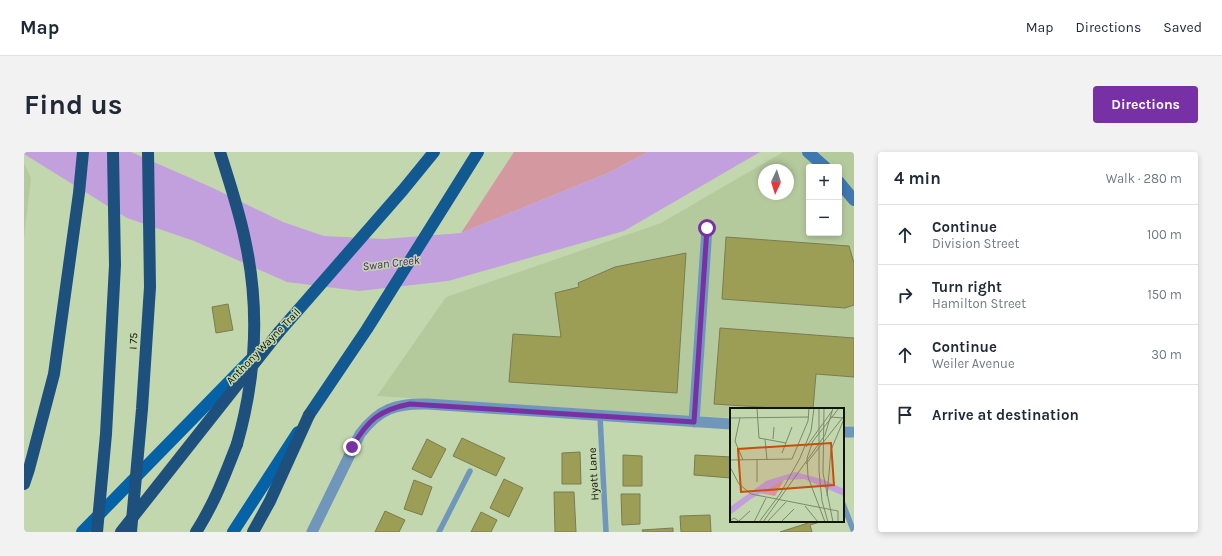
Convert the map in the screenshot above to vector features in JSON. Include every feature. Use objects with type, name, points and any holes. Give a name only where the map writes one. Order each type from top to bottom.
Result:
[{"type":"highway","points":[[24,484],[52,384],[79,193],[83,152]]},
{"type":"highway","name":"I 75","points":[[97,532],[106,434],[115,265],[113,152]]},
{"type":"highway","name":"I 75","points":[[131,532],[142,409],[150,287],[148,152]]},
{"type":"highway","points":[[196,532],[216,496],[237,444],[245,414],[252,372],[254,342],[253,287],[245,240],[220,152]]},
{"type":"highway","name":"Anthony Wayne Trail","points":[[279,332],[403,190],[434,152]]},
{"type":"highway","points":[[252,532],[270,501],[309,415],[368,329],[478,152]]},
{"type":"highway","points":[[121,532],[279,332]]},
{"type":"main road","points":[[808,152],[822,164]]},
{"type":"main road","points":[[842,186],[854,200]]},
{"type":"main road","name":"Anthony Wayne Trail","points":[[82,532],[279,332]]},
{"type":"main road","points":[[233,532],[309,415]]},
{"type":"street","points":[[694,422],[707,228]]},
{"type":"street","points":[[312,532],[360,434],[374,418],[391,408],[410,404],[427,404],[730,424]]},
{"type":"lane","name":"Hyatt Lane","points":[[600,416],[606,532]]},
{"type":"lane","points":[[439,532],[470,471]]},
{"type":"lane","points":[[844,507],[854,532]]},
{"type":"shaded area","points":[[514,152],[648,152],[608,173],[461,233]]},
{"type":"shaded area","points":[[783,152],[854,152],[854,426],[844,425],[844,408],[730,408],[730,418],[377,396],[446,297],[661,223],[758,167],[758,200],[794,200],[794,164],[762,164]]},
{"type":"shaded area","points":[[24,163],[31,178],[24,238]]},
{"type":"water","name":"Swan Creek","points":[[24,152],[131,152],[213,188],[283,222],[324,236],[384,239],[461,233],[608,173],[648,152],[760,152],[624,231],[448,281],[359,291],[287,282],[194,241],[127,218],[24,154]]},
{"type":"building","points":[[726,237],[849,246],[854,263],[854,305],[845,308],[722,299]]},
{"type":"building","points":[[686,253],[677,393],[509,382],[513,334],[561,337],[555,293],[579,287],[578,283],[615,267]]},
{"type":"building","points":[[228,304],[233,330],[216,333],[212,307]]},
{"type":"building","points":[[720,328],[854,338],[854,377],[816,374],[813,408],[775,408],[714,404]]},
{"type":"building","points":[[462,438],[505,458],[496,476],[453,456]]},
{"type":"building","points":[[427,439],[446,449],[431,478],[412,469]]},
{"type":"building","points":[[580,452],[581,484],[562,484],[562,453]]},
{"type":"building","points":[[623,455],[642,456],[642,486],[623,486]]},
{"type":"building","points":[[695,455],[730,457],[730,478],[694,475]]},
{"type":"building","points":[[504,479],[523,488],[509,517],[490,508]]},
{"type":"building","points":[[414,480],[432,487],[422,515],[404,509]]},
{"type":"building","points":[[554,492],[574,492],[576,532],[555,532]]},
{"type":"building","points":[[621,494],[640,494],[640,524],[622,525]]},
{"type":"building","points":[[385,511],[405,520],[399,532],[375,532]]},
{"type":"building","points":[[481,512],[497,520],[491,532],[471,532]]},
{"type":"building","points":[[710,515],[711,532],[681,532],[680,516]]},
{"type":"building","points":[[820,522],[810,525],[812,532],[780,532],[808,523]]},
{"type":"building","points":[[673,528],[673,532],[643,532],[642,530]]},
{"type":"route","points":[[352,447],[366,426],[374,418],[396,406],[410,404],[694,422],[707,228]]}]
